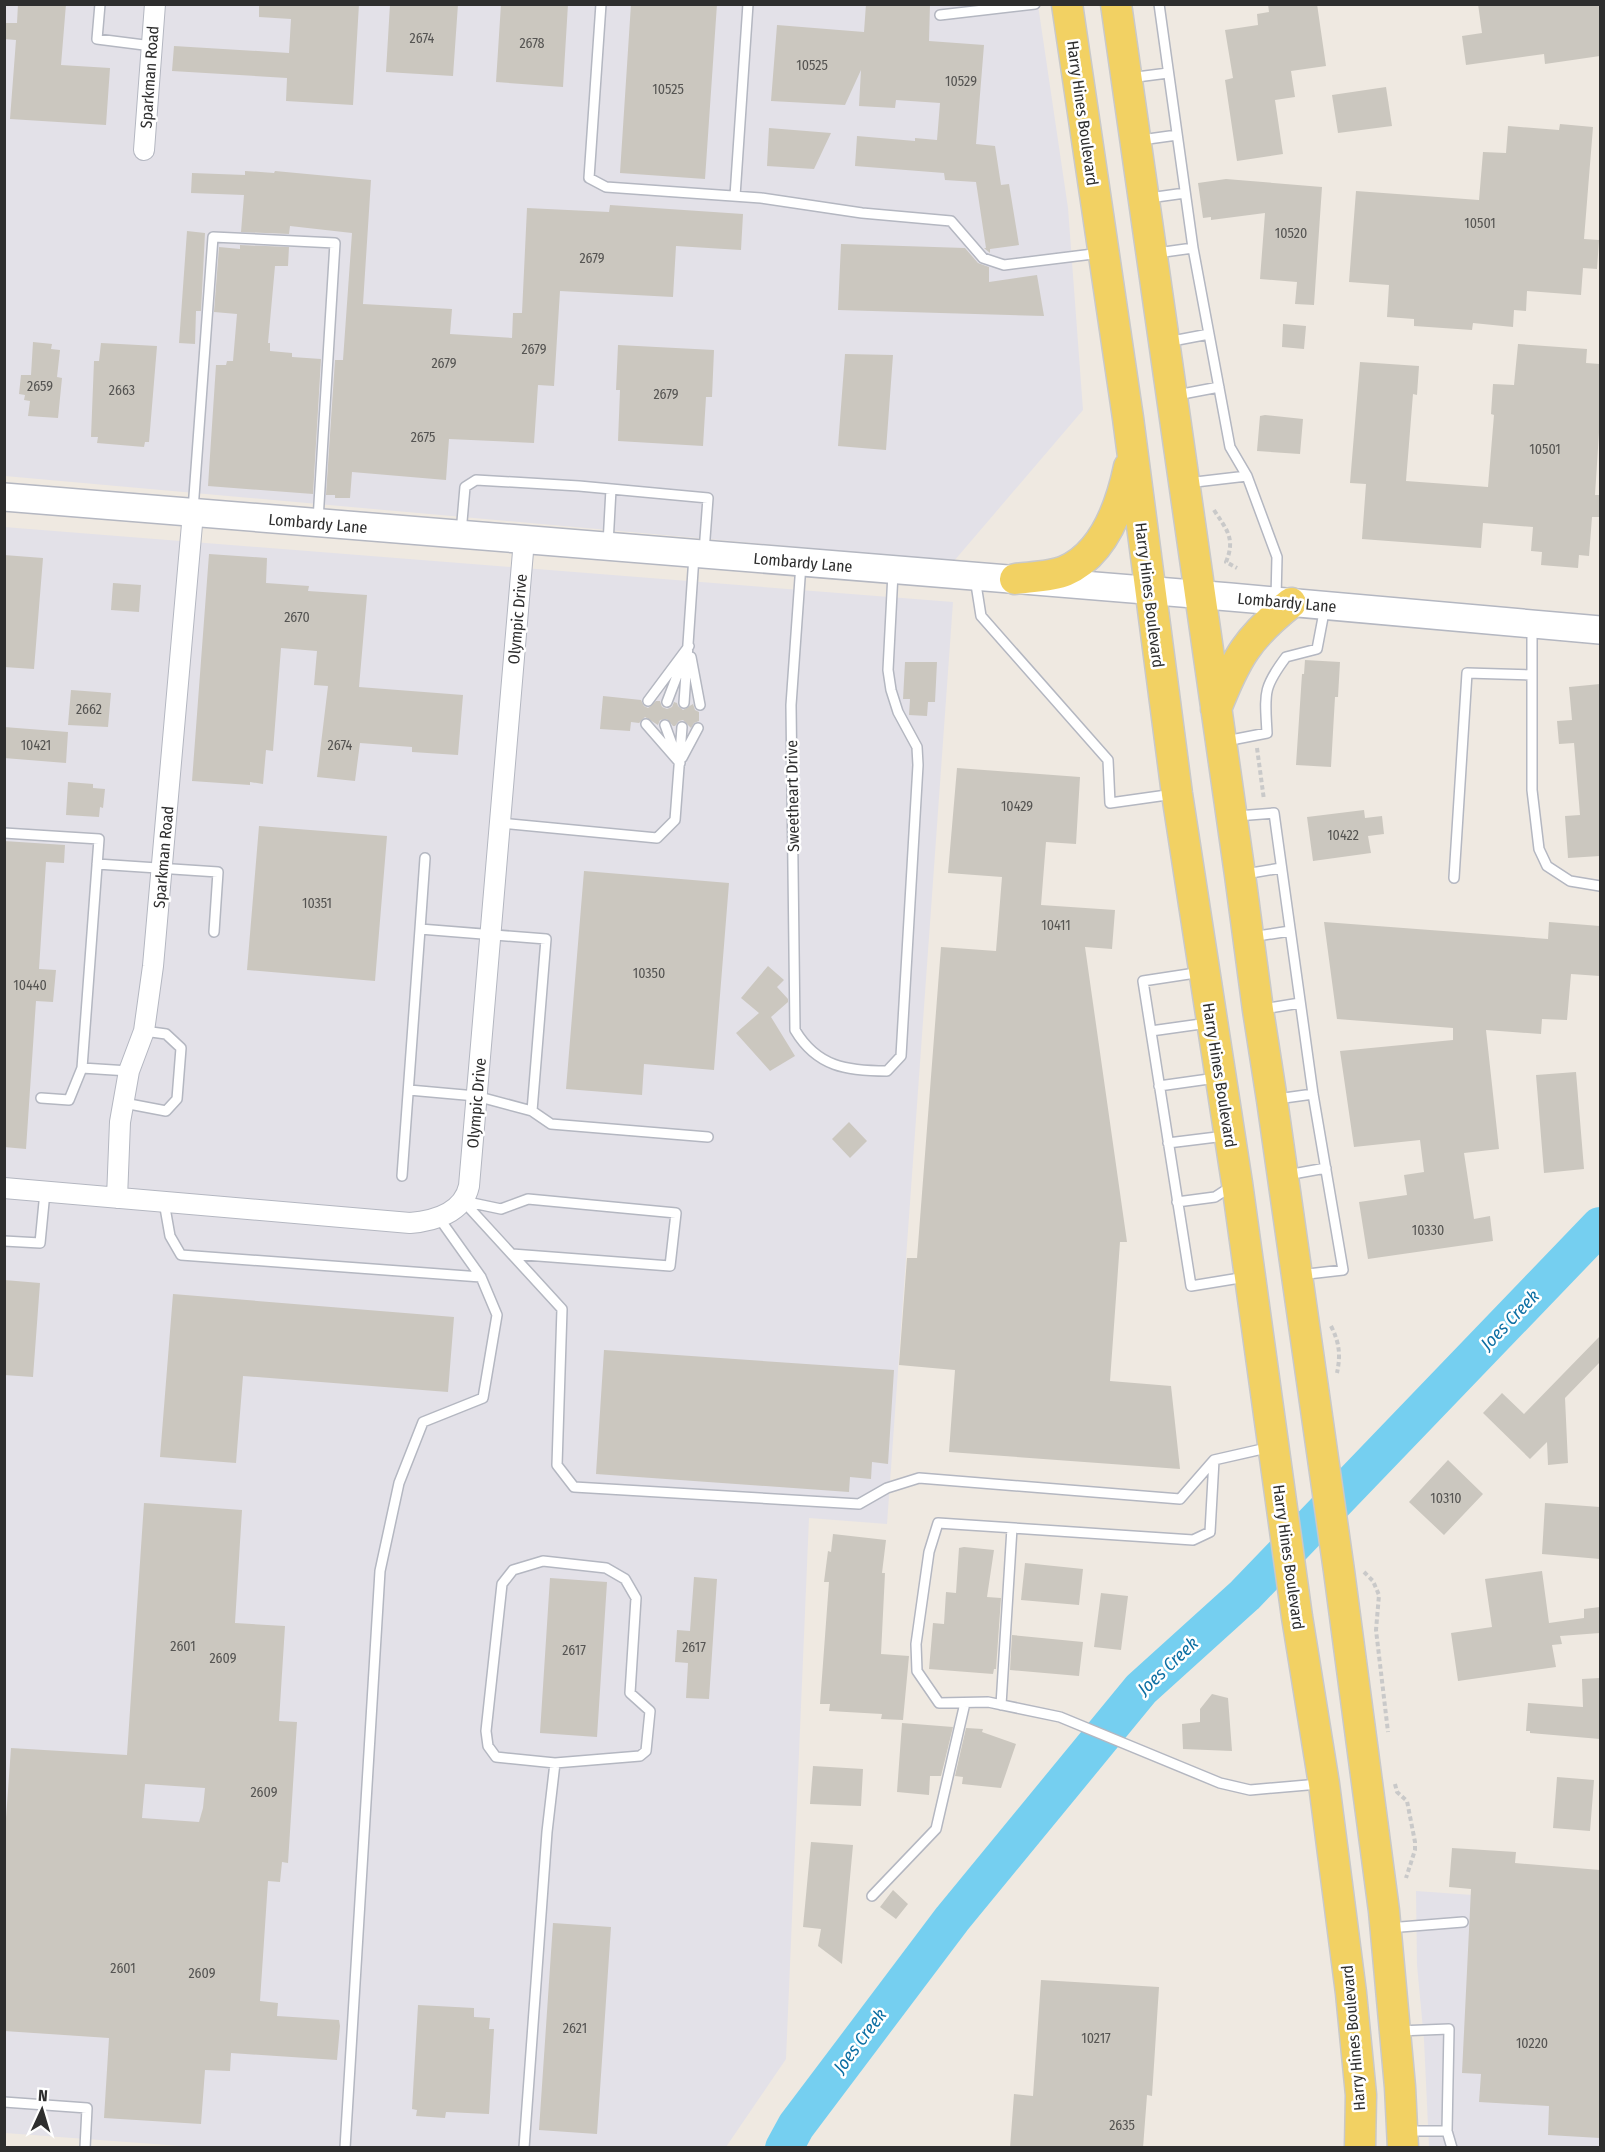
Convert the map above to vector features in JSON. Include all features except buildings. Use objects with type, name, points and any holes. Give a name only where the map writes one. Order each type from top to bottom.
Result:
[{"type":"main road","name":"Harry Hines Boulevard","points":[[1067,4],[1132,453],[1177,794],[1230,1135],[1297,1617],[1324,1784],[1351,1993],[1361,2095],[1360,2148]]},
{"type":"main road","points":[[1116,4],[1367,1778],[1386,1928],[1403,2140]]},
{"type":"main road","points":[[1015,579],[1065,571],[1097,547],[1117,508],[1126,483],[1132,453]]},
{"type":"main road","name":"Lombardy Lane","points":[[4,497],[1015,579],[1600,630]]},
{"type":"main road","points":[[1216,709],[1228,679],[1245,647],[1283,602]]},
{"type":"main road","points":[[1237,1183],[1283,1176]]},
{"type":"main road","points":[[1273,1446],[1320,1439]]},
{"type":"main road","points":[[1324,1784],[1367,1778]]},
{"type":"street","name":"Sparkman Road","points":[[144,150],[155,4]]},
{"type":"street","name":"Sparkman Road","points":[[117,1198],[120,1122],[129,1071],[144,1031],[153,966],[193,513]]},
{"type":"street","name":"Olympic Drive","points":[[463,1201],[469,1186],[524,540]]},
{"type":"street","points":[[4,1188],[410,1223],[429,1222],[439,1218],[463,1201]]},
{"type":"lane","points":[[100,4],[97,39],[152,46]]},
{"type":"lane","points":[[601,4],[589,178],[606,187],[761,198],[862,213],[951,221],[983,258],[1004,264],[1102,253]]},
{"type":"lane","points":[[735,196],[748,4]]},
{"type":"lane","points":[[940,15],[1035,4]]},
{"type":"lane","points":[[1159,4],[1193,248],[1230,447],[1247,476],[1277,557],[1283,602]]},
{"type":"lane","points":[[1127,78],[1168,73]]},
{"type":"lane","points":[[1135,141],[1177,135]]},
{"type":"lane","points":[[1144,199],[1185,193]]},
{"type":"lane","points":[[193,513],[213,237],[335,243],[318,523]]},
{"type":"lane","points":[[1151,254],[1193,248]]},
{"type":"lane","points":[[1164,342],[1209,334]]},
{"type":"lane","points":[[1172,396],[1219,387]]},
{"type":"lane","points":[[1185,484],[1247,476]]},
{"type":"lane","points":[[461,535],[465,487],[476,480],[708,498],[699,554],[684,703]]},
{"type":"lane","points":[[608,547],[611,489]]},
{"type":"lane","name":"Sweetheart Drive","points":[[801,562],[791,705],[795,1030],[805,1047],[837,1067],[861,1071],[887,1071],[901,1056],[918,765],[917,747],[898,712],[888,670],[893,570]]},
{"type":"lane","points":[[974,576],[981,616],[1108,760],[1110,802],[1177,794]]},
{"type":"lane","points":[[1221,742],[1267,733],[1265,695],[1271,677],[1286,657],[1317,649],[1325,606]]},
{"type":"lane","points":[[1532,624],[1532,790],[1539,849],[1547,866],[1570,881],[1600,886]]},
{"type":"lane","points":[[648,700],[689,646]]},
{"type":"lane","points":[[667,702],[689,646]]},
{"type":"lane","points":[[689,646],[700,705]]},
{"type":"lane","points":[[1454,878],[1467,673],[1531,675]]},
{"type":"lane","points":[[646,724],[680,762]]},
{"type":"lane","points":[[665,725],[680,762]]},
{"type":"lane","points":[[500,824],[657,838],[675,820],[682,727]]},
{"type":"lane","points":[[680,762],[698,728]]},
{"type":"lane","points":[[1232,817],[1274,813],[1313,1094],[1343,1270],[1297,1275]]},
{"type":"lane","points":[[4,833],[99,840],[82,1068],[69,1100],[41,1098]]},
{"type":"lane","points":[[402,1176],[425,858]]},
{"type":"lane","points":[[97,864],[218,873],[214,932]]},
{"type":"lane","points":[[1240,875],[1281,868]]},
{"type":"lane","points":[[420,929],[546,939],[532,1110]]},
{"type":"lane","points":[[1247,937],[1290,931]]},
{"type":"lane","points":[[1204,971],[1143,981],[1191,1286],[1250,1277]]},
{"type":"lane","points":[[1258,1010],[1300,1003]]},
{"type":"lane","points":[[1151,1031],[1213,1022]]},
{"type":"lane","points":[[124,1104],[166,1111],[177,1099],[181,1048],[166,1034],[144,1031]]},
{"type":"lane","points":[[82,1068],[129,1071]]},
{"type":"lane","points":[[1159,1086],[1221,1077]]},
{"type":"lane","points":[[409,1090],[476,1096],[532,1110],[551,1124],[708,1137]]},
{"type":"lane","points":[[1272,1100],[1313,1094]]},
{"type":"lane","points":[[1168,1143],[1230,1135]]},
{"type":"lane","points":[[1283,1176],[1326,1168]]},
{"type":"lane","points":[[1178,1202],[1215,1197],[1237,1183]]},
{"type":"lane","points":[[4,1241],[40,1243],[45,1192]]},
{"type":"lane","points":[[463,1201],[501,1209],[528,1200],[676,1213],[670,1266],[512,1254]]},
{"type":"lane","points":[[463,1201],[562,1308],[557,1466],[574,1487],[859,1504],[887,1488],[919,1478],[1180,1499],[1214,1460],[1273,1446]]},
{"type":"lane","points":[[164,1202],[170,1236],[181,1255],[481,1277]]},
{"type":"lane","points":[[345,2148],[380,1571],[399,1483],[423,1422],[483,1398],[497,1315],[481,1277],[439,1218]]},
{"type":"lane","points":[[1214,1460],[1209,1532],[1193,1540],[938,1522],[929,1552],[916,1644],[917,1671],[939,1703],[988,1702],[1060,1717],[1220,1783],[1250,1790],[1324,1784]]},
{"type":"lane","points":[[1001,1705],[1012,1528]]},
{"type":"lane","points":[[543,1561],[606,1568],[625,1579],[636,1598],[630,1693],[651,1711],[646,1751],[640,1756],[555,1763],[496,1757],[488,1746],[486,1731],[502,1584],[513,1570],[543,1561]]},
{"type":"lane","points":[[872,1896],[936,1829],[965,1702]]},
{"type":"lane","points":[[524,2148],[547,1832],[555,1763]]},
{"type":"lane","points":[[1386,1928],[1463,1922]]},
{"type":"lane","points":[[1395,2031],[1449,2029],[1447,2131],[1452,2148]]},
{"type":"lane","points":[[4,2102],[87,2108],[85,2148]]},
{"type":"lane","points":[[1403,2140],[1447,2131]]},
{"type":"path","points":[[1226,562],[1237,568]]},
{"type":"shaded area","points":[[4,5],[1038,5],[1068,208],[1083,410],[954,561],[5,476]]},
{"type":"shaded area","points":[[4,527],[953,602],[887,1524],[809,1518],[786,2059],[726,2147],[208,2148],[5,2133]]},
{"type":"shaded area","points":[[1416,1891],[1600,1904],[1600,2147],[1429,2147],[1424,2040],[1417,1965]]},
{"type":"waterway","name":"Joes Creek","points":[[784,2148],[796,2126],[952,1919],[1141,1689],[1245,1595],[1600,1226]]}]
